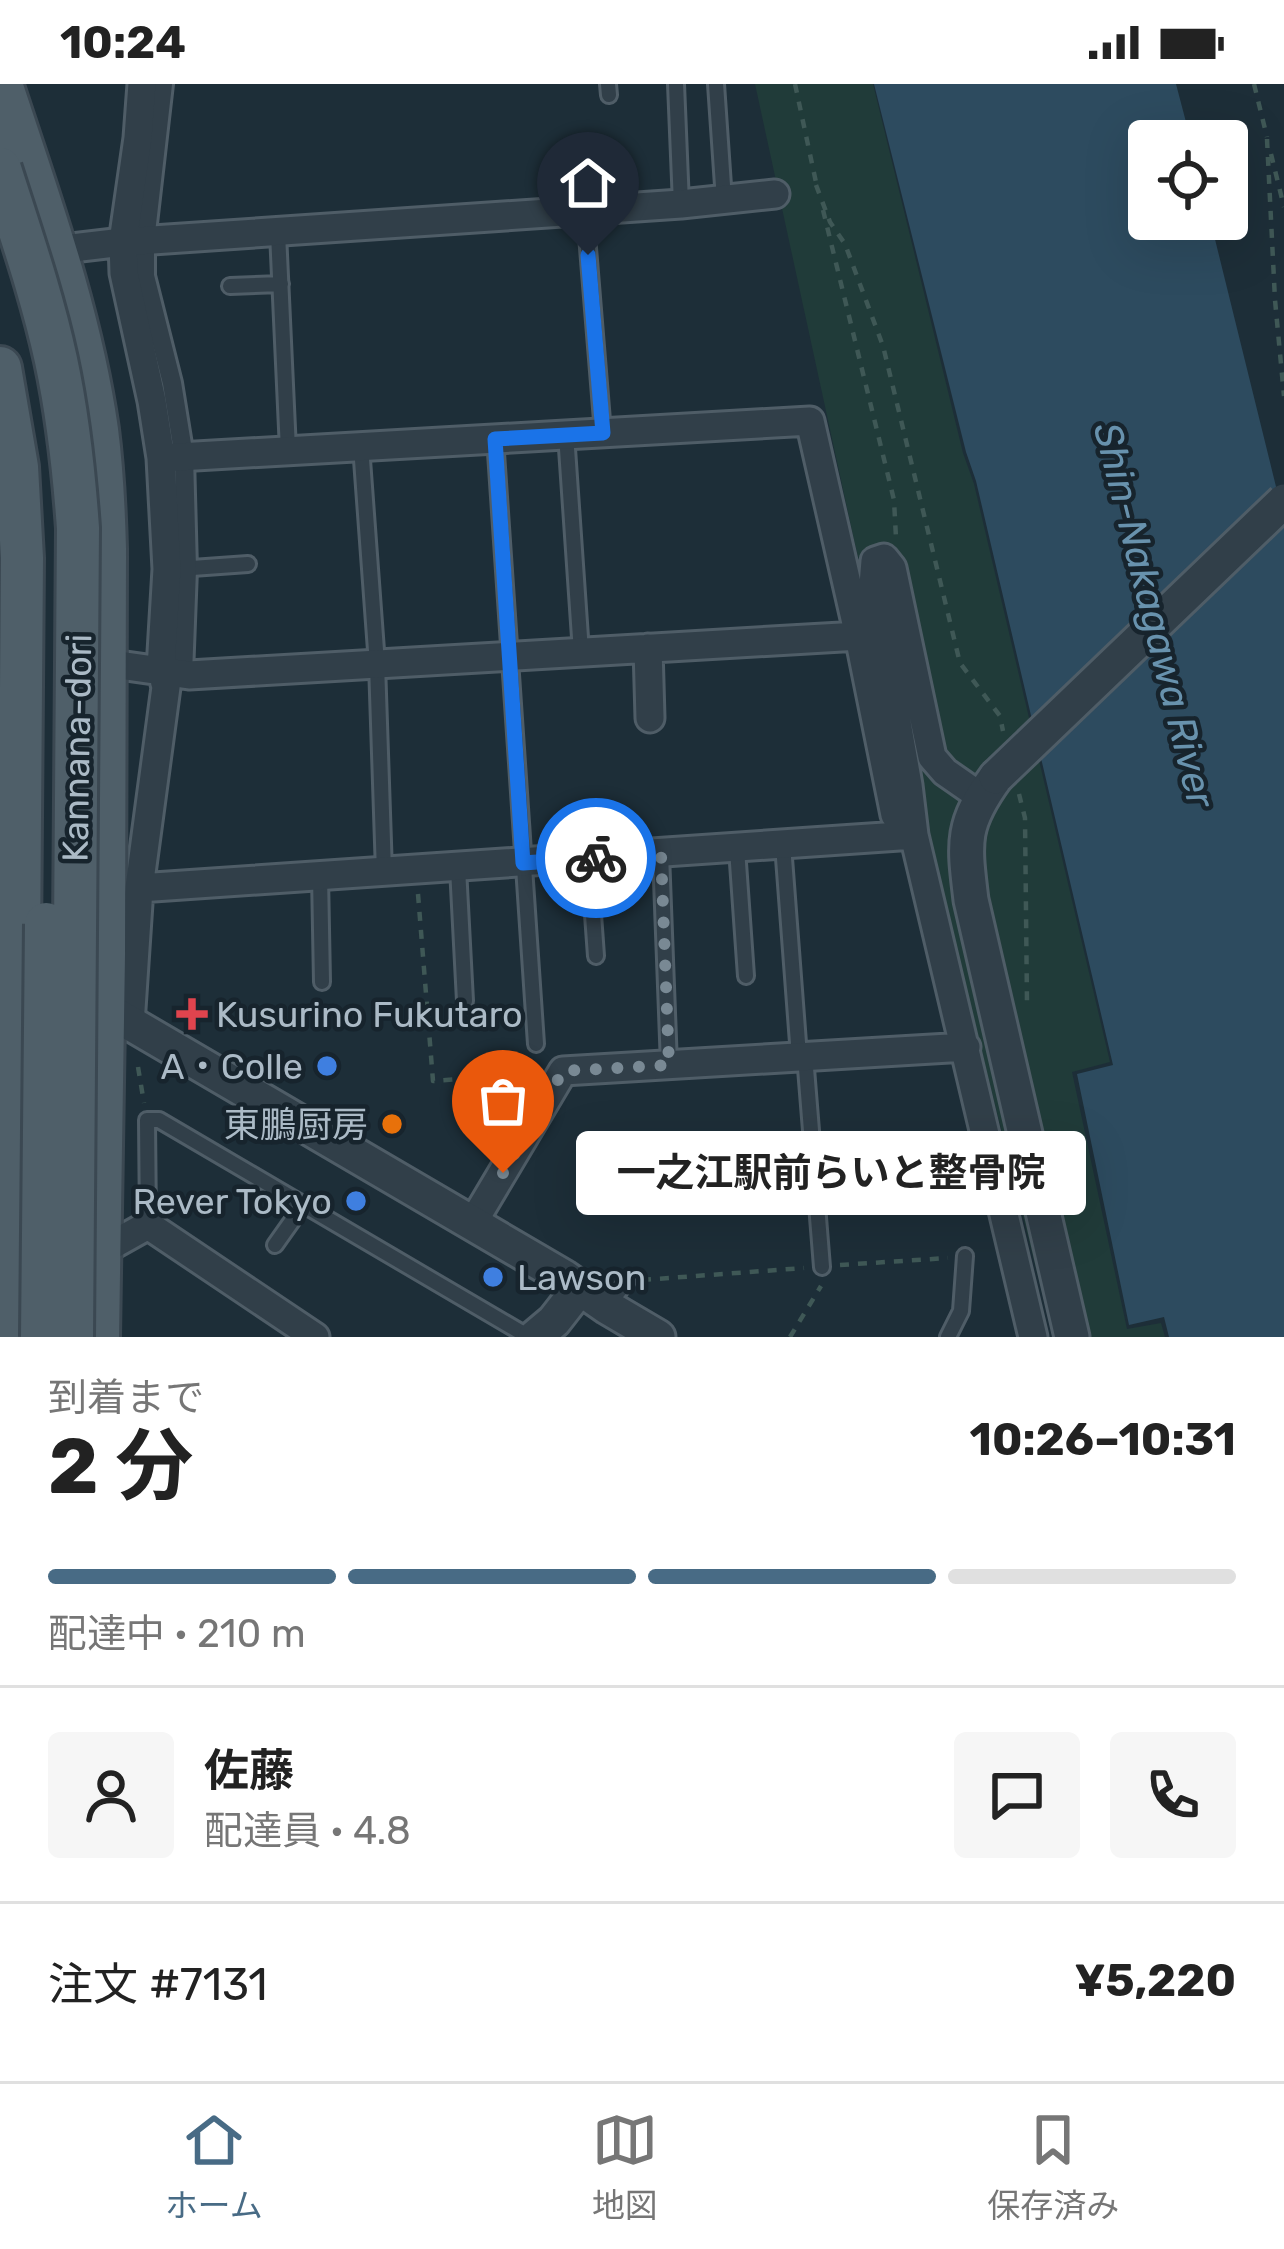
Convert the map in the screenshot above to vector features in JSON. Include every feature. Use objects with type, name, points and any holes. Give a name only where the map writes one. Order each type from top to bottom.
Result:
[{"type":"main road","points":[[1,84],[55,250],[97,428],[104,527],[117,1016],[98,1252],[98,1337]]},
{"type":"main road","name":"Kannana-dori","points":[[0,169],[56,361],[74,467],[78,528],[72,1337]]},
{"type":"main road","name":"Kannana-dori","points":[[0,263],[38,416],[49,530],[42,1337]]},
{"type":"main road","points":[[0,368],[22,558],[10,682],[16,1337]]},
{"type":"street","points":[[134,242],[142,84]]},
{"type":"street","points":[[117,1016],[172,671],[177,569],[173,457],[152,401],[124,273],[163,84]]},
{"type":"street","points":[[55,250],[776,194]]},
{"type":"street","points":[[173,457],[810,421],[895,815],[914,835]]},
{"type":"street","points":[[1072,1337],[971,899],[964,848],[969,820],[988,787],[1284,501]]},
{"type":"street","points":[[988,787],[945,772],[932,757],[892,568],[884,559],[875,561],[873,585],[914,835],[1033,1337]]},
{"type":"street","points":[[105,663],[172,671],[377,664],[859,636]]},
{"type":"street","points":[[648,648],[650,718]]},
{"type":"street","points":[[139,888],[914,835]]},
{"type":"street","points":[[9,949],[472,1224],[604,1292],[658,1337]]},
{"type":"street","points":[[472,1224],[563,1071],[966,1047]]},
{"type":"street","points":[[98,1252],[148,1225],[315,1337]]},
{"type":"street","points":[[532,1337],[604,1292]]},
{"type":"lane","points":[[676,84],[681,204]]},
{"type":"lane","points":[[716,84],[724,200]]},
{"type":"lane","points":[[584,211],[603,433]]},
{"type":"lane","points":[[278,233],[288,450]]},
{"type":"lane","points":[[230,286],[281,284]]},
{"type":"lane","points":[[566,434],[581,652]]},
{"type":"lane","points":[[495,439],[536,1044]]},
{"type":"lane","points":[[361,446],[377,664],[384,872]]},
{"type":"lane","points":[[177,569],[248,564]]},
{"type":"lane","points":[[783,845],[822,1267]]},
{"type":"lane","points":[[736,849],[746,976]]},
{"type":"lane","points":[[661,854],[669,1065]]},
{"type":"lane","points":[[590,859],[596,956]]},
{"type":"lane","points":[[458,868],[465,1000]]},
{"type":"lane","points":[[320,876],[322,982]]},
{"type":"lane","points":[[148,1225],[147,1120],[159,1120],[532,1337]]},
{"type":"lane","points":[[897,1155],[989,1147]]},
{"type":"lane","points":[[275,1245],[304,1204]]},
{"type":"lane","points":[[948,1337],[961,1311],[965,1256]]},
{"type":"path","points":[[795,84],[894,500],[897,542]]},
{"type":"path","points":[[1254,84],[1284,207]]},
{"type":"path","points":[[1268,139],[1284,396]]},
{"type":"path","points":[[117,1016],[147,1120]]},
{"type":"path","points":[[790,1337],[822,1284]]},
{"type":"green space","points":[[755,84],[873,84],[974,484],[1110,1062],[1072,1072],[1127,1329],[1161,1323],[1165,1337],[1053,1337],[854,540]]},
{"type":"water","name":"Shin-Nakagawa River","points":[[874,84],[1176,84],[1185,120],[1128,120],[1128,240],[1215,240],[1284,519],[1284,1337],[1169,1337],[1164,1317],[1129,1325],[1077,1074],[1113,1065]]},
{"type":"waterway","points":[[161,372],[167,411]]},
{"type":"way so far","points":[[503,1173],[563,1071],[669,1065],[661,854],[596,858]]},
{"type":"place","name":"Kusurino Fukutaro","points":[[192,1014]]},
{"type":"place","name":"A・Colle","points":[[327,1066]]},
{"type":"place","name":"東鵬厨房","points":[[392,1124]]},
{"type":"place","name":"一之江駅前らいと整骨院","points":[[503,1173]]},
{"type":"place","name":"Rever Tokyo","points":[[356,1201]]},
{"type":"place","name":"Lawson","points":[[493,1277]]},
{"type":"route","points":[[588,255],[603,433],[495,439],[523,863],[596,858]]}]
